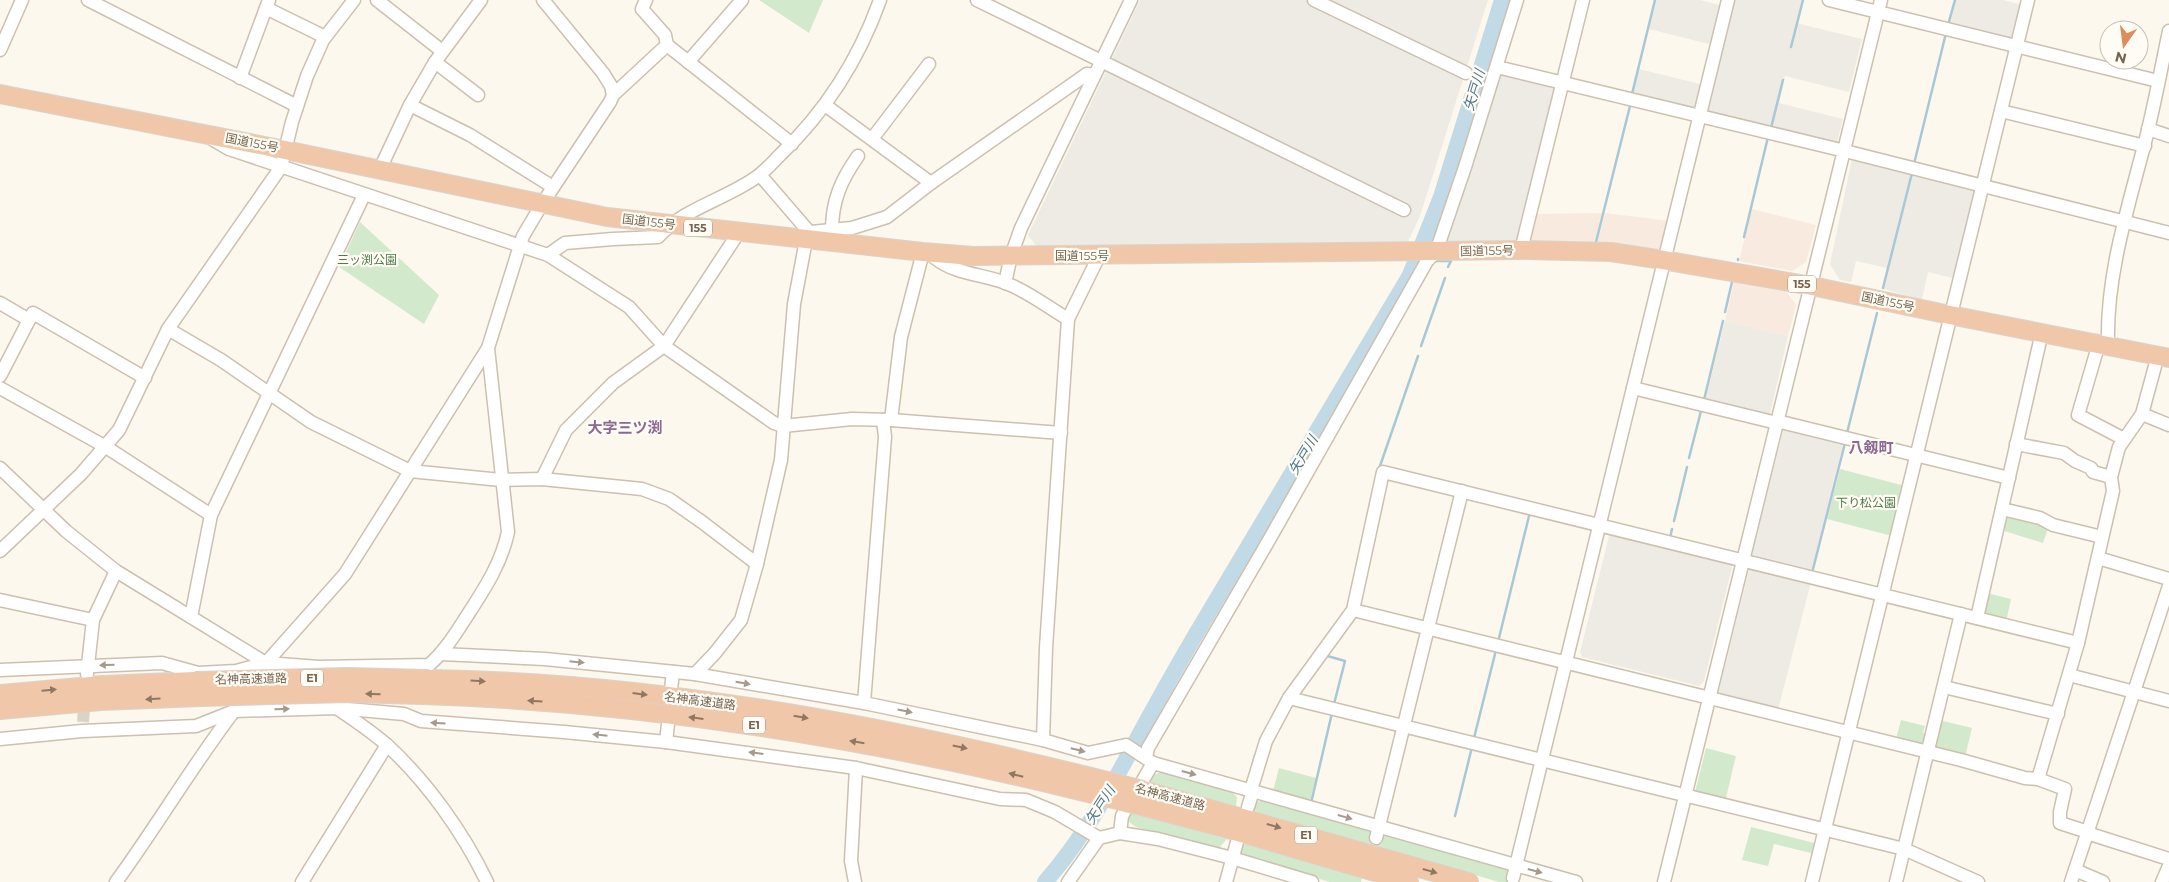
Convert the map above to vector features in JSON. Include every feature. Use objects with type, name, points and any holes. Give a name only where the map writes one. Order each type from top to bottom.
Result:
[{"type":"highway","name":"国道155号","points":[[0,94],[200,133],[283,158],[380,170],[607,217],[738,232],[808,237],[929,253],[973,256],[1407,253],[1521,250],[1611,252],[1812,286],[1950,315],[2165,354]]},
{"type":"highway","name":"名神高速道路","points":[[0,694],[102,685],[347,677],[429,672],[633,693],[744,707],[883,731],[1469,882]]},
{"type":"highway","name":"名神高速道路","points":[[0,710],[202,697],[347,693],[550,702],[631,709],[743,724],[881,746],[1005,772],[1084,784]]},
{"type":"highway","name":"名神高速道路","points":[[1138,797],[1221,827],[1409,882]]},
{"type":"street","points":[[0,50],[22,0]]},
{"type":"street","points":[[88,0],[297,106]]},
{"type":"street","points":[[0,551],[81,474],[119,430],[168,329],[283,158],[307,76],[325,37],[354,0]]},
{"type":"street","points":[[377,0],[478,95]]},
{"type":"street","points":[[380,170],[410,105],[438,56],[481,0]]},
{"type":"street","points":[[543,0],[603,73],[611,86],[613,95]]},
{"type":"street","points":[[646,0],[642,9],[665,35],[667,45],[792,144]]},
{"type":"street","points":[[688,62],[742,0]]},
{"type":"street","points":[[548,255],[564,243],[658,237],[670,224],[760,175],[792,144],[825,105],[851,65],[871,25],[880,0]]},
{"type":"street","points":[[977,0],[1404,210]]},
{"type":"street","points":[[1005,283],[1011,256],[1022,228],[1131,0]]},
{"type":"street","points":[[1314,0],[1466,73]]},
{"type":"street","points":[[1120,833],[1122,816],[1148,759],[1148,748],[1433,252],[1497,66],[1516,0]]},
{"type":"street","points":[[1521,250],[1583,0]]},
{"type":"street","points":[[1513,878],[1728,0]]},
{"type":"street","points":[[1829,0],[1879,6],[2017,46],[2158,81]]},
{"type":"street","points":[[1812,882],[2028,0]]},
{"type":"street","points":[[240,78],[267,4],[325,37]]},
{"type":"street","points":[[1664,882],[1742,561],[1812,286],[1879,6]]},
{"type":"street","points":[[2124,439],[2078,415],[2103,344],[2123,220],[2144,146],[2167,49],[2169,31]]},
{"type":"street","points":[[116,882],[266,663],[345,574],[488,348],[520,244],[542,204],[613,95],[667,45]]},
{"type":"street","points":[[872,139],[929,64]]},
{"type":"street","points":[[1497,66],[2123,220],[2169,233]]},
{"type":"street","points":[[808,237],[832,230],[852,228],[888,217],[931,183],[1087,74],[1094,75]]},
{"type":"street","points":[[410,105],[470,135],[553,188]]},
{"type":"street","points":[[825,105],[931,183]]},
{"type":"street","points":[[2001,112],[2144,146]]},
{"type":"street","points":[[2148,129],[2169,136]]},
{"type":"street","points":[[832,230],[832,213],[837,192],[858,156]]},
{"type":"street","points":[[283,158],[364,195],[520,244],[548,255],[629,307],[664,346],[774,423],[783,426],[852,420],[887,420],[1061,433]]},
{"type":"street","points":[[695,674],[741,620],[757,564],[781,460],[794,304],[808,237],[760,175]]},
{"type":"street","points":[[191,617],[211,515],[364,195]]},
{"type":"street","points":[[542,479],[566,430],[613,383],[664,346],[738,232]]},
{"type":"street","points":[[864,703],[887,420],[901,337],[929,253],[940,261],[963,271],[1005,283],[1068,319]]},
{"type":"street","points":[[1046,756],[1046,648],[1068,319],[1099,256]]},
{"type":"street","points":[[0,303],[29,320]]},
{"type":"street","points":[[0,376],[33,313],[145,378]]},
{"type":"street","points":[[168,329],[221,360],[269,395],[311,422],[410,471],[501,480],[542,479],[642,489],[669,499],[757,564]]},
{"type":"street","points":[[1977,618],[2042,332]]},
{"type":"street","points":[[404,714],[429,672],[491,579],[504,549],[508,532],[488,348]]},
{"type":"street","points":[[2038,779],[2078,643],[2113,491],[2110,477],[2119,447],[2142,414],[2165,354]]},
{"type":"street","points":[[0,388],[106,447],[211,515]]},
{"type":"street","points":[[1633,388],[2009,478]]},
{"type":"street","points":[[2142,414],[2169,425]]},
{"type":"street","points":[[2016,444],[2064,453],[2075,461],[2091,468],[2093,472],[2110,477]]},
{"type":"street","points":[[0,468],[43,511],[116,571],[337,708],[387,745],[414,773],[449,819],[476,860],[487,882]]},
{"type":"street","points":[[1248,807],[1266,741],[1289,698],[1353,610],[1383,472],[2078,643]]},
{"type":"street","points":[[1377,832],[1462,491]]},
{"type":"street","points":[[2002,509],[2040,518],[2053,525],[2102,537]]},
{"type":"street","points":[[2098,558],[2169,579]]},
{"type":"street","points":[[88,670],[93,620],[116,571]]},
{"type":"street","points":[[2103,882],[2073,876],[2169,586]]},
{"type":"street","points":[[0,600],[93,620]]},
{"type":"street","points":[[1353,610],[1850,732],[2025,778],[2038,779],[2065,789],[2060,812],[2060,823],[2169,859]]},
{"type":"street","points":[[1896,882],[1962,614]]},
{"type":"street","points":[[441,654],[545,659],[695,674],[864,703],[1088,752],[1126,745],[1148,759],[1377,832],[1576,882]]},
{"type":"street","points":[[0,670],[88,670],[162,663],[198,673],[236,671],[266,663],[319,668],[429,672]]},
{"type":"street","points":[[671,689],[673,672]]},
{"type":"street","points":[[2069,675],[2169,701]]},
{"type":"street","points":[[1944,686],[2058,714]]},
{"type":"street","points":[[1289,698],[1904,849],[1971,881]]},
{"type":"street","points":[[0,739],[82,726],[196,726],[234,711],[337,708],[404,714],[421,721],[666,742],[856,768],[1000,799],[1028,795],[1078,827],[1098,837],[1120,833],[1158,839],[1232,858],[1312,882]]},
{"type":"street","points":[[666,742],[668,724]]},
{"type":"street","points":[[302,882],[387,745]]},
{"type":"street","points":[[855,882],[851,862],[856,768]]},
{"type":"street","points":[[1075,880],[1098,837]]},
{"type":"street","points":[[1226,882],[1237,842]]},
{"type":"street","points":[[2162,882],[2169,866]]},
{"type":"shaded area","points":[[1140,0],[1488,0],[1420,216],[1406,246],[1037,247],[1028,235]]},
{"type":"shaded area","points":[[1656,0],[1700,0],[1723,6],[1713,45],[1649,29]]},
{"type":"shaded area","points":[[1731,0],[1802,0],[1796,23],[1862,39],[1849,92],[1785,76],[1779,103],[1843,119],[1837,143],[1706,113]]},
{"type":"shaded area","points":[[1955,0],[2003,0],[2023,5],[2014,41],[1949,27]]},
{"type":"shaded area","points":[[1639,69],[1704,85],[1697,112],[1632,95]]},
{"type":"shaded area","points":[[1499,71],[1557,85],[1518,242],[1443,242]]},
{"type":"shaded area","points":[[1852,159],[1911,172],[1887,268],[1856,261],[1851,282],[1840,280],[1830,264]]},
{"type":"shaded area","points":[[1913,172],[1978,188],[1956,279],[1928,272],[1922,300],[1884,289]]},
{"type":"shaded area","points":[[1752,209],[1816,225],[1806,262],[1792,271],[1739,261]]},
{"type":"shaded area","points":[[1602,213],[1594,243],[1526,243],[1533,214]]},
{"type":"shaded area","points":[[1605,213],[1670,221],[1662,251],[1597,244]]},
{"type":"shaded area","points":[[1734,282],[1787,292],[1796,305],[1788,336],[1725,321]]},
{"type":"shaded area","points":[[1725,321],[1788,336],[1770,414],[1767,416],[1705,401]]},
{"type":"shaded area","points":[[1784,428],[1844,440],[1811,573],[1753,559],[1751,556]]},
{"type":"shaded area","points":[[1610,532],[1733,563],[1704,681],[1699,686],[1582,657],[1580,652]]},
{"type":"shaded area","points":[[1752,567],[1811,582],[1778,710],[1718,694],[1749,570]]},
{"type":"green space","points":[[759,0],[823,0],[809,33]]},
{"type":"green space","name":"三ッ渕公園","points":[[360,222],[439,295],[424,324],[339,267]]},
{"type":"green space","name":"下り松公園","points":[[1840,469],[1905,486],[1892,536],[1827,519]]},
{"type":"green space","points":[[2004,515],[2049,526],[2043,543],[2001,530]]},
{"type":"green space","points":[[1987,593],[2011,599],[2006,622],[1983,616]]},
{"type":"green space","points":[[1901,720],[1925,726],[1923,733],[1929,735],[1926,747],[1896,739]]},
{"type":"green space","points":[[1939,720],[1972,728],[1965,757],[1932,748]]},
{"type":"green space","points":[[1706,748],[1736,756],[1725,802],[1695,792]]},
{"type":"green space","points":[[1279,768],[1316,778],[1310,801],[1273,791]]},
{"type":"green space","points":[[1162,772],[1230,790],[1237,797],[1236,807],[1147,783],[1151,776]]},
{"type":"green space","points":[[1263,800],[1374,831],[1370,845],[1250,810],[1254,803]]},
{"type":"green space","points":[[1130,812],[1227,839],[1218,849],[1136,827],[1130,823],[1128,817]]},
{"type":"green space","points":[[1751,827],[1818,844],[1815,854],[1774,844],[1768,866],[1742,860]]},
{"type":"green space","points":[[1383,832],[1509,868],[1511,872],[1508,882],[1499,882],[1376,846],[1380,834]]},
{"type":"green space","points":[[1241,843],[1362,876],[1361,882],[1330,882],[1246,857],[1241,851]]},
{"type":"waterway","name":"矢戸川","points":[[1045,882],[1059,866],[1096,812],[1196,634],[1410,275],[1441,197],[1502,0]]},
{"type":"waterway","points":[[1632,94],[1655,0]]},
{"type":"waterway","points":[[1791,47],[1803,0]]},
{"type":"waterway","points":[[1948,25],[1955,0]]},
{"type":"waterway","points":[[1914,164],[1946,33]]},
{"type":"waterway","points":[[1771,128],[1783,80]]},
{"type":"waterway","points":[[1596,242],[1631,102]]},
{"type":"waterway","points":[[1744,237],[1768,137]]},
{"type":"waterway","points":[[1883,288],[1912,173]]},
{"type":"waterway","points":[[1434,261],[1451,261],[1448,267]]},
{"type":"waterway","points":[[1421,346],[1445,278]]},
{"type":"waterway","points":[[1725,312],[1732,282]]},
{"type":"waterway","points":[[1847,433],[1877,313]]},
{"type":"waterway","points":[[1704,400],[1723,321]]},
{"type":"waterway","points":[[1380,466],[1418,356]]},
{"type":"waterway","points":[[1689,458],[1701,411]]},
{"type":"waterway","points":[[1812,573],[1845,443]]},
{"type":"waterway","points":[[1674,521],[1687,467]]},
{"type":"waterway","points":[[1498,642],[1530,512]]},
{"type":"waterway","points":[[1670,538],[1672,529]]},
{"type":"waterway","points":[[1474,738],[1496,650]]},
{"type":"waterway","points":[[1324,655],[1345,661],[1334,704]]},
{"type":"waterway","points":[[1312,799],[1332,713]]},
{"type":"waterway","points":[[1455,816],[1472,747]]},
{"type":"waterway","points":[[1252,767],[1255,755]]},
{"type":"tunnel","points":[[83,722],[85,695]]},
{"type":"district","name":"大字三ツ渕","points":[[625,428]]},
{"type":"district","name":"八剱町","points":[[1871,448]]}]
